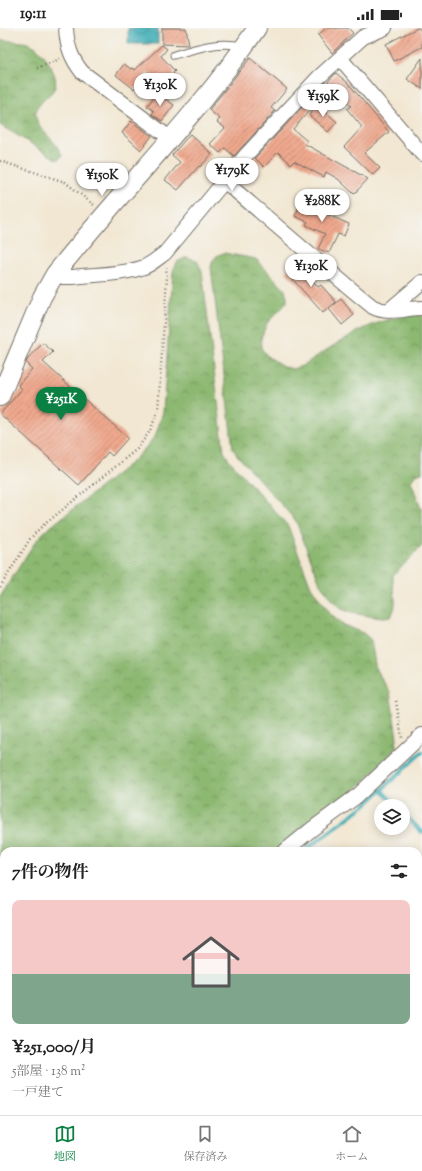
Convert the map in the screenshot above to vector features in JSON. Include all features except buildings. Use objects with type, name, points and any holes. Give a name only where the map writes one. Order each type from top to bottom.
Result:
[{"type":"street","points":[[66,28],[66,39],[72,56],[82,72],[171,140]]},
{"type":"street","points":[[2,387],[42,297],[56,274],[171,140],[257,28]]},
{"type":"street","points":[[56,274],[63,277],[73,277],[133,270],[144,267],[161,256],[246,155],[312,84],[363,37],[385,28]]},
{"type":"street","points":[[340,58],[422,154]]},
{"type":"street","points":[[224,181],[373,307],[381,311],[388,312],[422,308]]},
{"type":"street","points":[[388,312],[422,282]]},
{"type":"street","points":[[291,847],[312,829],[357,796],[422,735]]},
{"type":"lane","points":[[174,55],[211,44],[244,46]]},
{"type":"path","points":[[37,68],[49,62],[72,56]]},
{"type":"path","points":[[0,161],[65,182],[90,200],[104,218]]},
{"type":"path","points":[[0,587],[30,539],[40,528],[137,449],[150,431],[158,411],[167,277],[166,265],[161,256]]},
{"type":"path","points":[[396,701],[401,736],[409,748]]},
{"type":"green space","points":[[0,40],[25,42],[30,44],[40,51],[52,69],[56,84],[53,91],[39,105],[36,118],[41,128],[60,151],[62,156],[58,160],[0,125]]},
{"type":"green space","points":[[224,253],[256,259],[285,290],[287,303],[267,323],[261,338],[261,348],[267,356],[283,366],[292,369],[302,366],[358,331],[372,325],[404,316],[422,314],[422,473],[416,474],[411,481],[422,512],[422,546],[393,575],[395,607],[390,617],[382,618],[351,613],[340,609],[332,601],[320,583],[296,521],[233,449],[211,267],[215,257]]},
{"type":"green space","points":[[187,257],[197,261],[202,271],[224,452],[230,461],[288,526],[311,587],[330,615],[341,624],[363,633],[371,640],[376,670],[390,692],[397,738],[396,747],[391,755],[353,791],[308,824],[281,847],[0,847],[0,597],[35,542],[44,532],[133,461],[156,434],[163,412],[173,271],[177,262]]},
{"type":"water","points":[[128,28],[158,28],[158,44],[128,44]]},
{"type":"waterway","points":[[309,847],[365,805],[422,752]]},
{"type":"waterway","points":[[381,790],[390,799]]},
{"type":"waterway","points":[[410,820],[422,832]]}]
